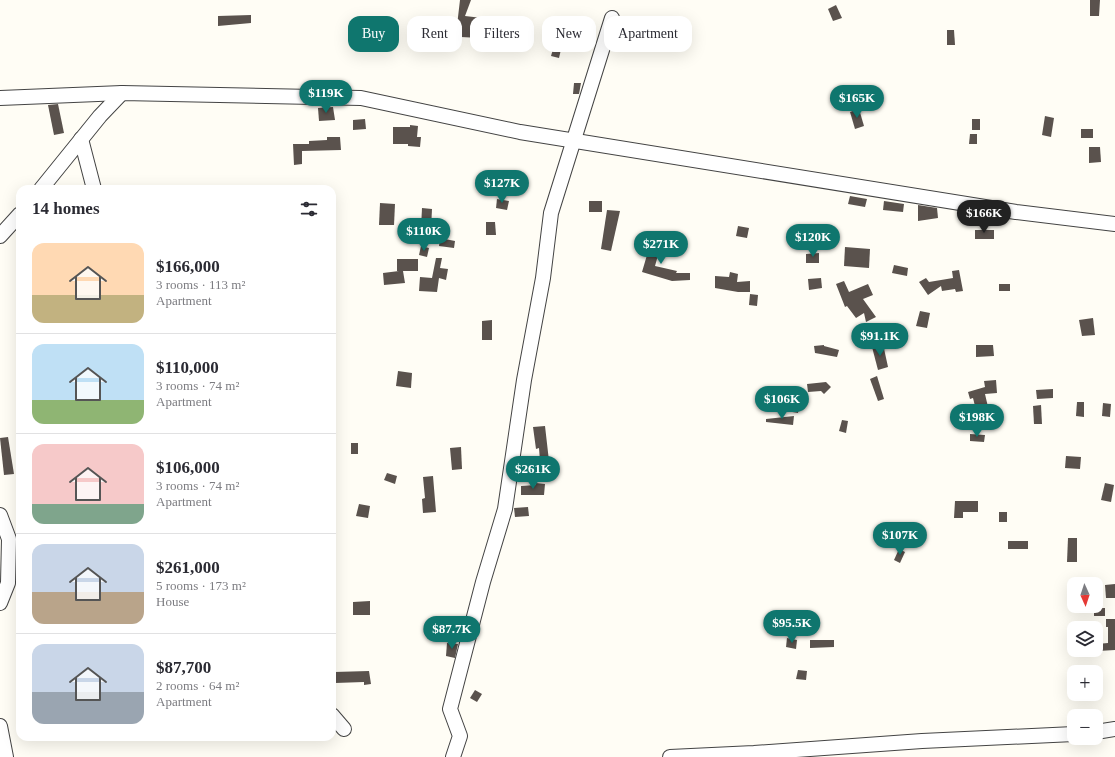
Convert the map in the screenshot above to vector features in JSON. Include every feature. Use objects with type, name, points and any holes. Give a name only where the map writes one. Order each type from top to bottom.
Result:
[{"type":"street","points":[[453,757],[460,736],[450,709],[483,582],[505,508],[524,380],[543,278],[552,213],[604,44]]},
{"type":"street","points":[[44,185],[100,116],[122,93]]},
{"type":"street","points":[[0,98],[122,93],[361,98],[512,131],[1016,212],[1115,224]]},
{"type":"street","points":[[81,139],[93,185]]},
{"type":"street","points":[[0,236],[16,218]]},
{"type":"street","points":[[0,515],[9,539],[8,583],[0,603]]},
{"type":"street","points":[[336,720],[344,729]]},
{"type":"street","points":[[0,726],[6,757]]},
{"type":"street","points":[[1103,731],[1115,729]]},
{"type":"street","points":[[670,757],[754,753],[859,751],[1067,735]]},
{"type":"building","points":[[460,0],[471,0],[465,16],[470,17],[470,37],[462,37],[462,16],[458,16]]},
{"type":"building","points":[[1090,0],[1100,0],[1099,16],[1090,16]]},
{"type":"building","points":[[836,5],[842,18],[833,21],[828,9]]},
{"type":"building","points":[[251,15],[251,23],[218,26],[218,16]]},
{"type":"building","points":[[947,30],[954,30],[955,45],[947,45]]},
{"type":"building","points":[[552,52],[560,52],[559,58],[551,56]]},
{"type":"building","points":[[574,83],[581,83],[579,94],[573,94]]},
{"type":"building","points":[[58,104],[64,133],[54,135],[48,105]]},
{"type":"building","points":[[333,107],[335,120],[319,121],[318,108]]},
{"type":"building","points":[[859,109],[864,126],[855,129],[850,112]]},
{"type":"building","points":[[1045,116],[1054,118],[1051,137],[1042,135]]},
{"type":"building","points":[[365,119],[366,129],[353,130],[353,120]]},
{"type":"building","points":[[972,119],[980,119],[980,130],[972,130]]},
{"type":"building","points":[[410,125],[418,126],[417,137],[421,137],[420,147],[408,146],[408,144],[393,144],[393,127],[410,127]]},
{"type":"building","points":[[1081,129],[1093,129],[1093,138],[1081,138]]},
{"type":"building","points":[[970,134],[977,134],[977,144],[969,144]]},
{"type":"building","points":[[327,137],[340,137],[341,150],[302,151],[302,164],[294,165],[293,144],[309,144],[309,141],[327,140]]},
{"type":"building","points":[[1089,147],[1100,147],[1101,162],[1089,163]]},
{"type":"building","points":[[850,196],[867,199],[865,207],[848,204]]},
{"type":"building","points":[[497,199],[509,201],[507,210],[496,208]]},
{"type":"building","points":[[589,201],[602,201],[602,212],[589,212]]},
{"type":"building","points":[[884,201],[904,204],[903,212],[883,210]]},
{"type":"building","points":[[380,203],[395,204],[394,225],[379,225]]},
{"type":"building","points":[[918,205],[937,208],[938,218],[918,221]]},
{"type":"building","points":[[422,208],[432,209],[431,229],[421,228]]},
{"type":"building","points":[[607,210],[620,211],[611,251],[601,249]]},
{"type":"building","points":[[486,222],[495,222],[496,235],[486,235]]},
{"type":"building","points":[[738,226],[749,228],[747,238],[736,236]]},
{"type":"building","points":[[975,230],[994,230],[994,239],[975,239]]},
{"type":"building","points":[[640,233],[651,236],[649,244],[638,241]]},
{"type":"building","points":[[440,238],[455,241],[454,248],[439,246]]},
{"type":"building","points":[[652,238],[662,241],[655,266],[677,271],[676,273],[690,273],[690,280],[672,281],[642,272]]},
{"type":"building","points":[[421,246],[429,248],[427,257],[419,255]]},
{"type":"building","points":[[845,247],[870,249],[869,268],[844,266]]},
{"type":"building","points":[[819,253],[819,263],[806,263],[806,254]]},
{"type":"building","points":[[436,258],[442,258],[440,268],[448,269],[446,280],[439,278],[437,292],[419,291],[420,277],[432,278]]},
{"type":"building","points":[[397,259],[418,259],[418,271],[403,271],[405,283],[384,285],[383,273],[399,271],[397,271]]},
{"type":"building","points":[[894,265],[908,268],[907,276],[892,273]]},
{"type":"building","points":[[959,270],[963,291],[956,292],[955,289],[942,291],[941,286],[928,295],[919,282],[926,278],[929,282],[953,278],[952,271]]},
{"type":"building","points":[[730,272],[738,274],[737,282],[750,281],[750,292],[738,292],[715,288],[715,276],[729,277]]},
{"type":"building","points":[[821,278],[822,288],[809,290],[808,279]]},
{"type":"building","points":[[844,281],[849,292],[868,284],[873,295],[863,299],[876,317],[866,322],[864,313],[856,318],[847,306],[845,307],[836,284]]},
{"type":"building","points":[[999,284],[1010,284],[1010,291],[999,291]]},
{"type":"building","points":[[750,294],[758,295],[757,306],[749,305]]},
{"type":"building","points":[[920,311],[930,313],[927,328],[916,326]]},
{"type":"building","points":[[1093,318],[1095,335],[1082,336],[1079,320]]},
{"type":"building","points":[[492,320],[492,340],[482,340],[482,321]]},
{"type":"building","points":[[883,344],[888,367],[878,370],[872,347]]},
{"type":"building","points":[[824,345],[839,350],[837,357],[815,353],[814,346]]},
{"type":"building","points":[[976,345],[993,345],[994,356],[976,357]]},
{"type":"building","points":[[398,371],[412,373],[411,388],[396,386]]},
{"type":"building","points":[[877,376],[884,399],[878,401],[870,379]]},
{"type":"building","points":[[996,380],[997,393],[985,394],[988,407],[976,410],[973,398],[970,399],[968,392],[985,387],[984,381]]},
{"type":"building","points":[[826,382],[831,387],[824,394],[821,391],[808,392],[807,384]]},
{"type":"building","points":[[1053,389],[1053,398],[1037,399],[1036,390]]},
{"type":"building","points":[[758,398],[799,404],[798,413],[757,406]]},
{"type":"building","points":[[1077,402],[1084,402],[1084,417],[1076,416]]},
{"type":"building","points":[[1103,403],[1111,404],[1110,417],[1102,416]]},
{"type":"building","points":[[1041,405],[1042,424],[1034,424],[1033,406]]},
{"type":"building","points":[[794,416],[793,425],[766,422],[766,419]]},
{"type":"building","points":[[842,420],[848,421],[846,433],[839,431]]},
{"type":"building","points":[[545,426],[549,461],[540,461],[539,448],[536,449],[533,427]]},
{"type":"building","points":[[970,434],[985,435],[984,442],[970,441]]},
{"type":"building","points":[[8,437],[14,474],[4,475],[0,438]]},
{"type":"building","points":[[351,443],[358,443],[358,454],[351,454]]},
{"type":"building","points":[[461,447],[462,469],[452,470],[450,448]]},
{"type":"building","points":[[1066,456],[1081,457],[1080,469],[1065,468]]},
{"type":"building","points":[[387,473],[397,476],[395,484],[384,480]]},
{"type":"building","points":[[433,476],[436,512],[423,513],[422,499],[425,498],[423,477]]},
{"type":"building","points":[[536,483],[545,484],[544,495],[521,495],[521,486],[536,485]]},
{"type":"building","points":[[1105,483],[1114,485],[1111,502],[1101,500]]},
{"type":"building","points":[[955,501],[978,501],[978,512],[963,512],[963,518],[954,518]]},
{"type":"building","points":[[359,504],[370,506],[368,518],[356,516]]},
{"type":"building","points":[[528,507],[529,516],[515,517],[514,508]]},
{"type":"building","points":[[999,512],[1007,512],[1007,522],[999,522]]},
{"type":"building","points":[[1068,538],[1077,538],[1077,562],[1067,562]]},
{"type":"building","points":[[1008,541],[1028,541],[1028,549],[1008,549]]},
{"type":"building","points":[[899,549],[905,552],[900,563],[894,560]]},
{"type":"building","points":[[1115,584],[1115,598],[1106,598],[1105,585]]},
{"type":"building","points":[[370,601],[370,615],[353,615],[353,602]]},
{"type":"building","points":[[1103,608],[1105,608],[1105,616],[1094,616],[1094,613],[1103,613]]},
{"type":"building","points":[[1106,619],[1115,619],[1115,650],[1103,651],[1103,643],[1108,643],[1108,627],[1106,627]]},
{"type":"building","points":[[787,638],[797,640],[796,649],[786,647]]},
{"type":"building","points":[[810,640],[834,640],[834,647],[810,648]]},
{"type":"building","points":[[447,643],[458,644],[455,658],[446,656]]},
{"type":"building","points":[[798,670],[807,671],[806,680],[796,679]]},
{"type":"building","points":[[369,671],[371,684],[364,685],[364,682],[336,683],[336,672]]},
{"type":"building","points":[[475,690],[482,694],[477,702],[470,698]]}]
